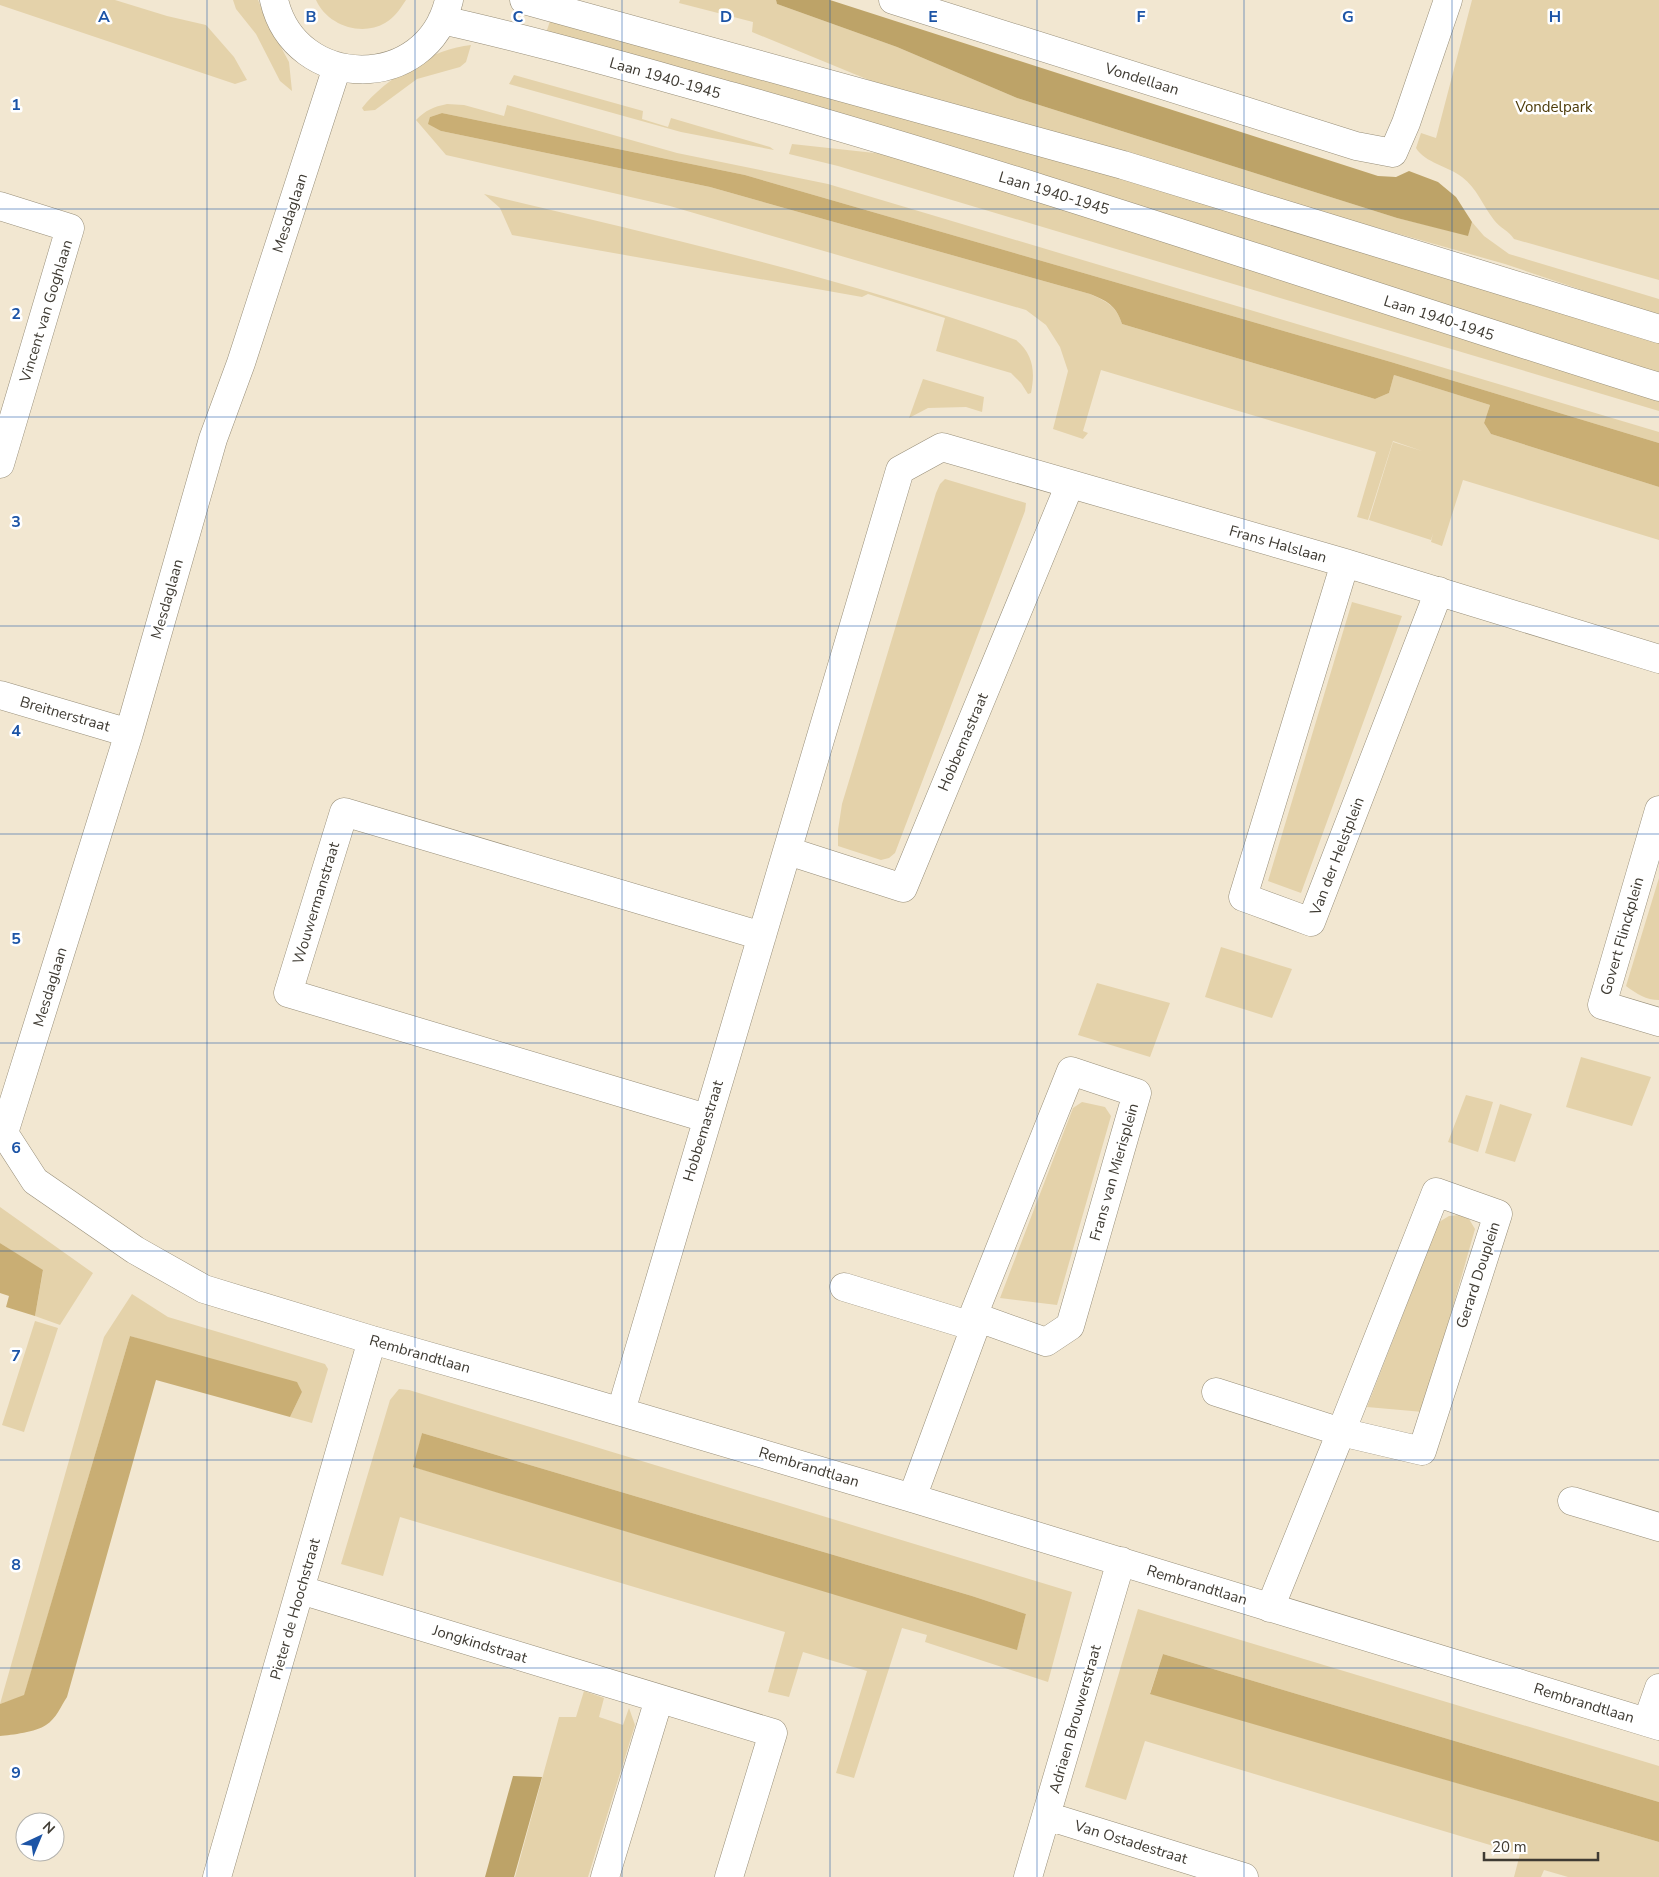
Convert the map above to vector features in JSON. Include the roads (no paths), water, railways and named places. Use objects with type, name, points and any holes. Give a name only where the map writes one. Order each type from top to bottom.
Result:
[{"type":"street","points":[[274,0],[278,14],[294,39],[317,58],[337,67],[357,70],[375,69],[399,62],[410,56],[428,40],[445,10]]},
{"type":"street","points":[[524,0],[901,105],[1123,164],[1659,329]]},
{"type":"street","name":"Vondellaan","points":[[893,0],[1356,146],[1393,153],[1406,123],[1448,0]]},
{"type":"street","name":"Laan 1940-1945","points":[[445,10],[512,35],[872,137],[1082,201],[1463,326],[1659,387]]},
{"type":"street","name":"Mesdaglaan","points":[[2,1132],[129,733],[214,440],[239,371],[337,67]]},
{"type":"street","name":"Vincent van Goghlaan","points":[[0,206],[70,228],[0,464]]},
{"type":"street","name":"Frans Halslaan","points":[[900,470],[942,447],[1345,564],[1659,659]]},
{"type":"street","name":"Hobbemastraat","points":[[621,1411],[706,1118],[788,852],[900,470]]},
{"type":"street","name":"Hobbemastraat","points":[[788,852],[902,888],[1070,484]]},
{"type":"street","name":"Van der Helstplein","points":[[1345,564],[1243,897],[1311,922],[1439,592]]},
{"type":"street","name":"Breitnerstraat","points":[[0,695],[129,733]]},
{"type":"street","name":"Govert Flinckplein","points":[[1659,810],[1602,1005],[1659,1022]]},
{"type":"street","name":"Wouwermanstraat","points":[[706,1118],[288,993],[344,812],[762,936]]},
{"type":"street","name":"Frans van Mierisplein","points":[[844,1287],[974,1322],[1046,1342],[1070,1326],[1137,1093],[1071,1071],[974,1322],[912,1498]]},
{"type":"street","name":"Rembrandtlaan","points":[[2,1132],[35,1182],[135,1250],[204,1289],[912,1498],[1653,1724]]},
{"type":"street","name":"Gerard Douplein","points":[[1216,1392],[1341,1432],[1422,1451],[1498,1214],[1436,1192],[1341,1432],[1270,1608]]},
{"type":"street","name":"Pieter de Hoochstraat","points":[[218,1877],[372,1340]]},
{"type":"street","points":[[1572,1501],[1659,1528]]},
{"type":"street","name":"Adriaen Brouwerstraat","points":[[1028,1877],[1121,1561]]},
{"type":"street","name":"Jongkindstraat","points":[[301,1590],[773,1733],[729,1877]]},
{"type":"street","points":[[1653,1724],[1659,1688]]},
{"type":"street","points":[[606,1877],[659,1699]]},
{"type":"street","name":"Van Ostadestraat","points":[[1047,1816],[1244,1877]]},
{"type":"park label","name":"Vondelpark","points":[[1554,107]]}]
